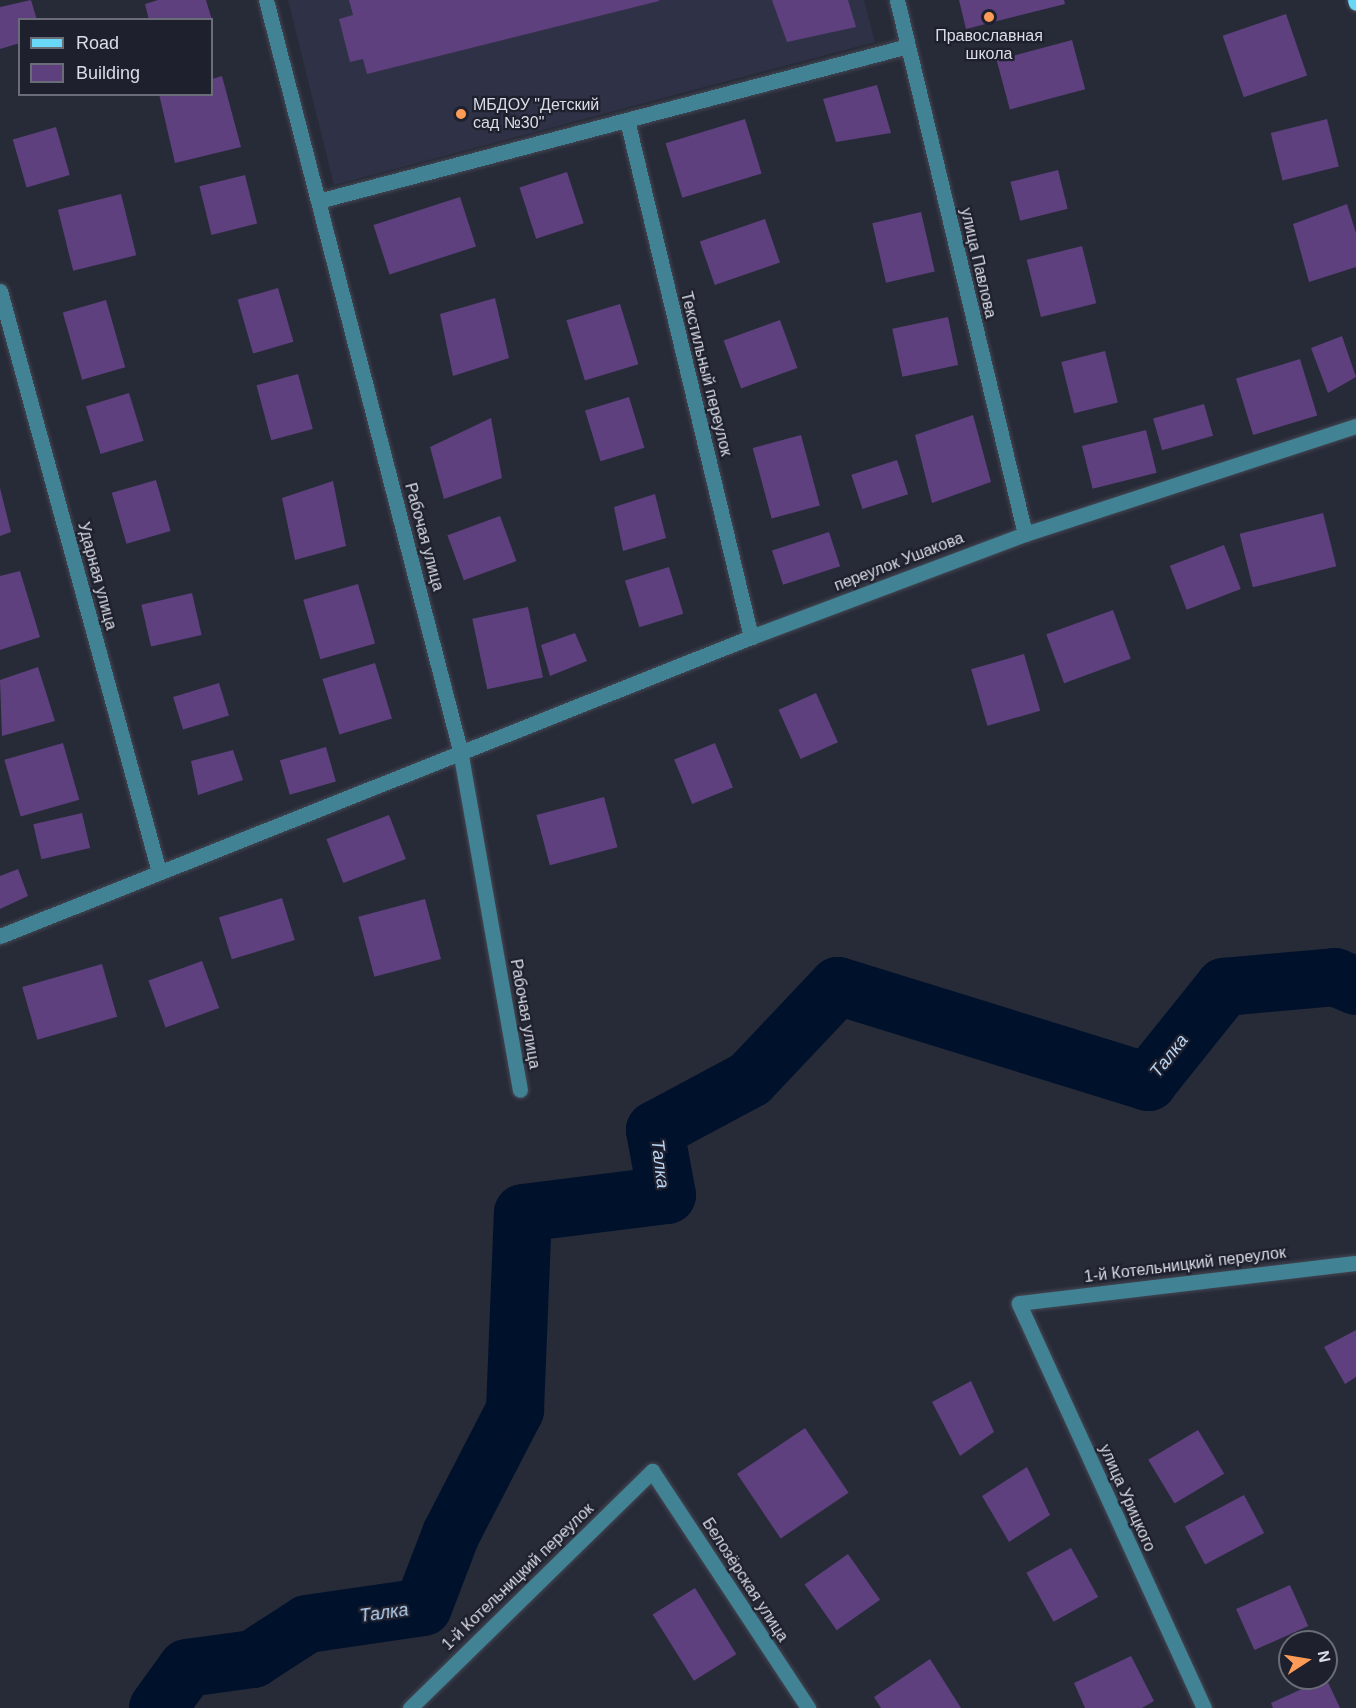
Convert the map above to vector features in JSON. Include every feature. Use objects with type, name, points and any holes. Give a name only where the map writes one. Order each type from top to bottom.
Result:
[{"type":"street","name":"Рабочая улица","points":[[266,0],[460,750],[520,1090]]},
{"type":"street","name":"улица Павлова","points":[[897,0],[1025,534]]},
{"type":"street","points":[[318,201],[908,46]]},
{"type":"street","name":"Текстильный переулок","points":[[627,120],[751,637]]},
{"type":"street","name":"Ударная улица","points":[[0,291],[159,872]]},
{"type":"street","name":"переулок Ушакова","points":[[0,936],[460,750],[751,637],[1025,534],[1356,426]]},
{"type":"street","name":"1-й Котельницкий переулок","points":[[1019,1303],[1356,1263]]},
{"type":"street","name":"улица Урицкого","points":[[1019,1303],[1204,1708]]},
{"type":"street","name":"1-й Котельницкий переулок","points":[[410,1708],[652,1471]]},
{"type":"street","name":"Белозёрская улица","points":[[652,1471],[808,1708]]},
{"type":"shaded area","name":"МБДОУ \"Детский сад №30\"","points":[[288,0],[864,0],[875,42],[334,185]]},
{"type":"building","points":[[31,0],[36,18],[18,18],[18,44],[0,49],[0,7]]},
{"type":"building","points":[[158,0],[206,0],[211,18],[148,18],[145,4]]},
{"type":"building","name":"МБДОУ \"Детский сад №30\"","points":[[349,0],[659,1],[367,74],[363,59],[350,62],[339,19],[353,15]]},
{"type":"building","points":[[772,0],[848,0],[856,27],[787,42]]},
{"type":"building","name":"Православная школа","points":[[959,0],[1064,0],[1065,4],[966,29]]},
{"type":"building","points":[[1286,14],[1307,75],[1244,97],[1223,36]]},
{"type":"building","points":[[1072,40],[1085,89],[1010,109],[997,60]]},
{"type":"building","points":[[222,76],[241,147],[175,163],[159,96],[213,96],[213,79]]},
{"type":"building","points":[[877,85],[891,133],[836,142],[823,99]]},
{"type":"building","points":[[745,119],[762,174],[682,198],[666,143]]},
{"type":"building","points":[[1327,119],[1339,167],[1283,181],[1271,133]]},
{"type":"building","points":[[56,127],[70,175],[27,187],[13,139]]},
{"type":"building","points":[[1058,170],[1068,209],[1020,221],[1010,182]]},
{"type":"building","points":[[567,172],[584,223],[536,239],[519,187]]},
{"type":"building","points":[[245,175],[257,224],[211,235],[199,186]]},
{"type":"building","points":[[121,194],[136,255],[73,271],[58,210]]},
{"type":"building","points":[[460,197],[476,246],[390,275],[373,225]]},
{"type":"building","points":[[1347,204],[1356,233],[1356,267],[1309,282],[1293,224]]},
{"type":"building","points":[[921,212],[935,271],[886,283],[872,223]]},
{"type":"building","points":[[765,219],[780,262],[715,285],[700,241]]},
{"type":"building","points":[[1082,246],[1096,303],[1041,317],[1027,260]]},
{"type":"building","points":[[278,288],[293,342],[253,353],[238,300]]},
{"type":"building","points":[[495,298],[509,358],[453,376],[440,314]]},
{"type":"building","points":[[106,300],[125,367],[82,380],[63,312]]},
{"type":"building","points":[[620,304],[638,364],[585,381],[566,320]]},
{"type":"building","points":[[948,317],[958,365],[902,377],[892,329]]},
{"type":"building","points":[[780,320],[797,368],[741,388],[724,341]]},
{"type":"building","points":[[1342,336],[1356,377],[1328,393],[1311,348]]},
{"type":"building","points":[[1105,351],[1118,402],[1074,413],[1061,362]]},
{"type":"building","points":[[1300,359],[1317,415],[1253,435],[1236,379]]},
{"type":"building","points":[[298,374],[313,429],[271,440],[256,385]]},
{"type":"building","points":[[129,393],[144,441],[101,454],[86,406]]},
{"type":"building","points":[[629,397],[644,448],[601,461],[585,410]]},
{"type":"building","points":[[1204,404],[1213,436],[1162,450],[1153,419]]},
{"type":"building","points":[[973,415],[991,482],[932,503],[915,435]]},
{"type":"building","points":[[491,418],[502,478],[444,499],[430,447]]},
{"type":"building","points":[[1146,430],[1157,473],[1093,489],[1082,446]]},
{"type":"building","points":[[801,435],[820,506],[772,518],[753,448]]},
{"type":"building","points":[[897,460],[908,494],[862,509],[851,475]]},
{"type":"building","points":[[156,480],[171,531],[126,544],[112,493]]},
{"type":"building","points":[[333,481],[346,546],[295,560],[282,498]]},
{"type":"building","points":[[0,488],[11,532],[0,536]]},
{"type":"building","points":[[655,494],[666,538],[623,551],[614,507]]},
{"type":"building","points":[[1323,513],[1336,566],[1253,587],[1240,534]]},
{"type":"building","points":[[500,516],[516,561],[464,580],[447,535]]},
{"type":"building","points":[[829,532],[840,566],[783,585],[772,551]]},
{"type":"building","points":[[1224,545],[1241,589],[1187,610],[1170,566]]},
{"type":"building","points":[[669,567],[683,614],[639,627],[625,580]]},
{"type":"building","points":[[20,571],[40,637],[0,650],[0,576]]},
{"type":"building","points":[[358,584],[375,644],[320,659],[303,600]]},
{"type":"building","points":[[192,593],[202,635],[151,647],[141,605]]},
{"type":"building","points":[[528,607],[543,677],[487,689],[472,619]]},
{"type":"building","points":[[1113,610],[1131,659],[1064,683],[1046,634]]},
{"type":"building","points":[[575,633],[587,661],[550,676],[541,645]]},
{"type":"building","points":[[1024,654],[1040,711],[987,726],[971,669]]},
{"type":"building","points":[[375,663],[392,718],[339,735],[322,679]]},
{"type":"building","points":[[38,667],[55,721],[2,736],[0,680]]},
{"type":"building","points":[[219,683],[229,716],[183,730],[173,697]]},
{"type":"building","points":[[816,693],[838,742],[801,759],[779,710]]},
{"type":"building","points":[[63,743],[79,800],[21,817],[4,760]]},
{"type":"building","points":[[715,743],[733,788],[692,804],[674,759]]},
{"type":"building","points":[[326,747],[336,782],[290,795],[280,760]]},
{"type":"building","points":[[233,750],[243,780],[198,795],[191,761]]},
{"type":"building","points":[[604,797],[617,847],[550,865],[536,815]]},
{"type":"building","points":[[82,813],[90,848],[41,859],[33,824]]},
{"type":"building","points":[[389,815],[406,859],[343,883],[326,839]]},
{"type":"building","points":[[18,869],[28,896],[0,909],[0,876]]},
{"type":"building","points":[[282,898],[295,940],[232,959],[219,917]]},
{"type":"building","points":[[425,899],[441,959],[374,977],[358,917]]},
{"type":"building","points":[[202,961],[219,1008],[166,1027],[148,980]]},
{"type":"building","points":[[102,964],[117,1017],[37,1040],[22,987]]},
{"type":"building","points":[[1356,1330],[1356,1377],[1345,1384],[1324,1347]]},
{"type":"building","points":[[971,1381],[994,1432],[960,1456],[932,1402]]},
{"type":"building","points":[[805,1428],[849,1493],[781,1539],[737,1474]]},
{"type":"building","points":[[1198,1430],[1224,1474],[1175,1504],[1148,1460]]},
{"type":"building","points":[[1027,1467],[1050,1515],[1009,1542],[982,1496]]},
{"type":"building","points":[[1244,1495],[1264,1533],[1205,1564],[1185,1526]]},
{"type":"building","points":[[1071,1548],[1098,1597],[1054,1622],[1026,1573]]},
{"type":"building","points":[[848,1554],[880,1600],[837,1630],[805,1584]]},
{"type":"building","points":[[1290,1585],[1308,1626],[1300,1630],[1278,1630],[1278,1640],[1254,1650],[1236,1609]]},
{"type":"building","points":[[695,1588],[736,1654],[694,1681],[653,1614]]},
{"type":"building","points":[[1131,1656],[1154,1701],[1142,1708],[1085,1708],[1074,1683]]},
{"type":"building","points":[[930,1659],[961,1708],[881,1708],[874,1697]]},
{"type":"building","points":[[1300,1690],[1332,1690],[1340,1708],[1273,1708],[1271,1703]]},
{"type":"waterway","name":"Талка","points":[[158,1708],[187,1668],[253,1659],[307,1624],[423,1607],[451,1534],[515,1410],[523,1213],[667,1195],[655,1130],[750,1079],[838,986],[1148,1082],[1224,987],[1335,977],[1356,986]]},
{"type":"place","name":"Православная школа","points":[[989,17]]},
{"type":"place","name":"МБДОУ \"Детский сад №30\"","points":[[461,114]]}]
